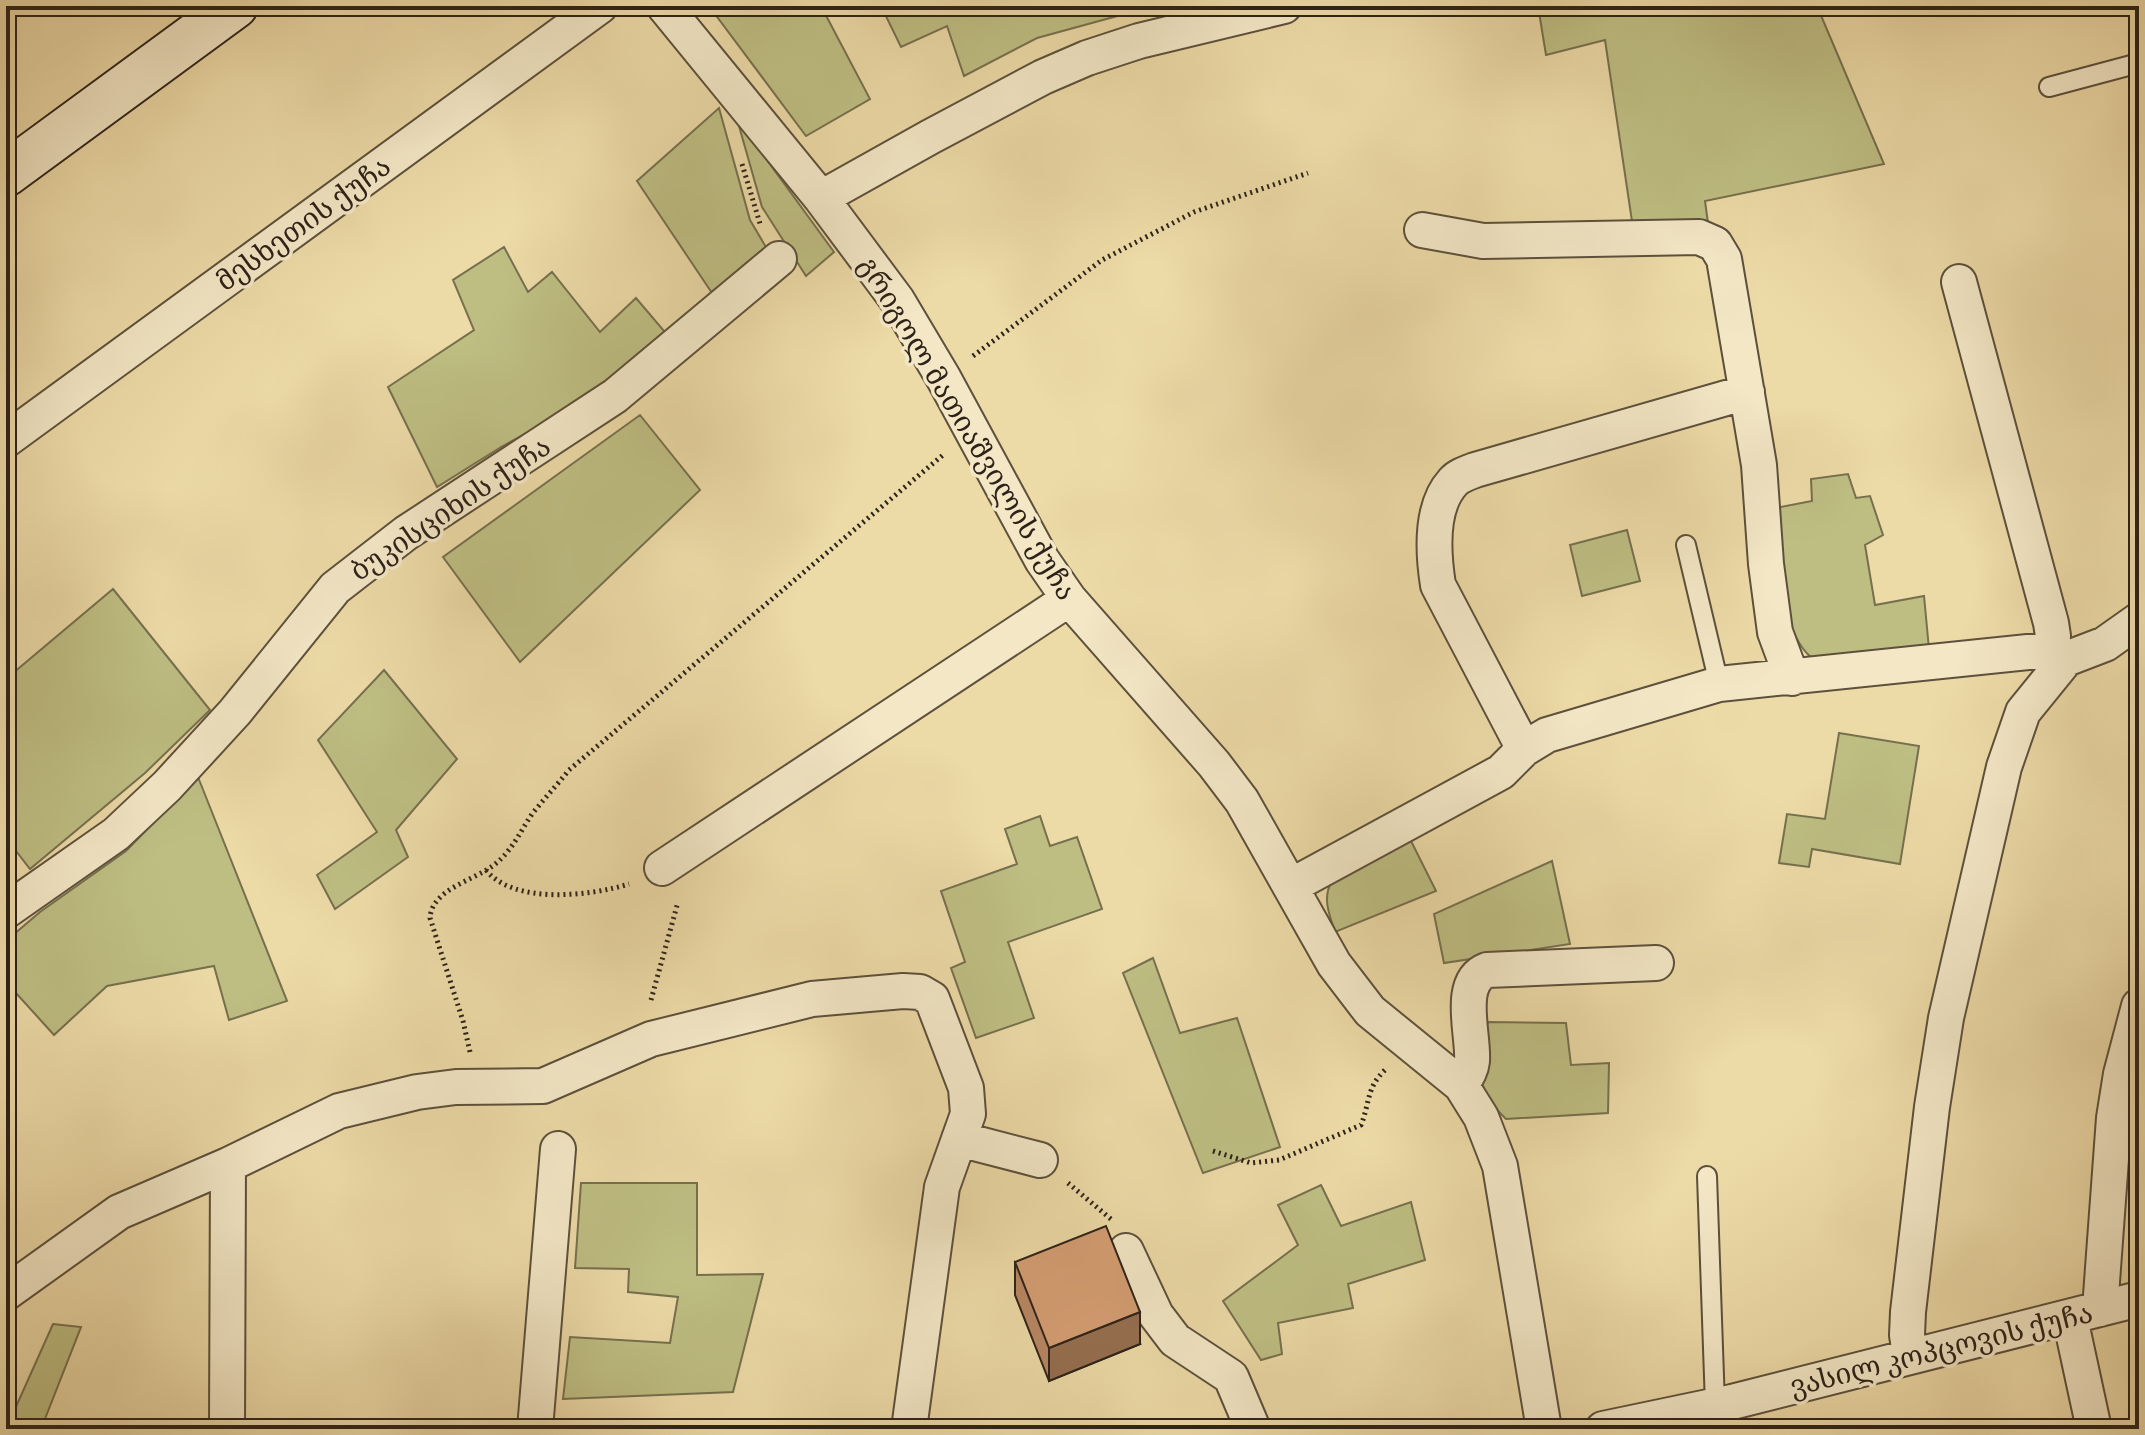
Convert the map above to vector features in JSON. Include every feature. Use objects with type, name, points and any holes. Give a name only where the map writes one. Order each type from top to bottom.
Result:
[{"type":"street","points":[[6,174],[235,6]]},
{"type":"street","name":"მესხეთის ქუჩა","points":[[6,440],[600,6]]},
{"type":"street","name":"გრიგოლ მათიაშვილის ქუჩა","points":[[664,6],[821,198],[897,300],[944,379],[1042,560],[1069,599],[1214,764],[1242,801],[1334,964],[1370,1011],[1461,1085],[1481,1117],[1500,1166],[1544,1429]]},
{"type":"street","points":[[821,198],[1043,77],[1087,58],[1139,41],[1284,6]]},
{"type":"street","points":[[1422,230],[1483,241],[1699,237],[1715,244],[1724,259],[1759,465],[1775,632],[1792,678]]},
{"type":"street","name":"ბუკისციხის ქუჩა","points":[[6,911],[116,834],[167,786],[235,712],[335,588],[406,533],[615,396],[779,259]]},
{"type":"street","points":[[1910,1355],[1908,1312],[1932,1107],[1946,1018],[2004,767],[2023,712],[2057,656],[2051,623],[1959,282]]},
{"type":"street","points":[[1524,749],[1438,585],[1433,555],[1443,496],[1455,479],[1475,470],[1747,392]]},
{"type":"street","points":[[671,862],[1069,599]]},
{"type":"street","points":[[1291,886],[1501,772],[1524,749],[1547,735],[1719,684],[2057,656],[2105,644],[2139,620]]},
{"type":"street","points":[[1461,1085],[1472,1062],[1470,998],[1477,974],[1487,970],[1656,963]]},
{"type":"street","points":[[6,1293],[119,1212],[228,1165],[339,1111],[417,1092],[472,1086],[543,1086],[639,1043],[812,999],[920,992],[932,999],[966,1088],[968,1114],[942,1187],[909,1429]]},
{"type":"street","points":[[2094,1429],[2085,1314],[2121,1074],[2139,1006]]},
{"type":"street","points":[[959,1139],[1040,1160]]},
{"type":"street","points":[[535,1429],[558,1149]]},
{"type":"street","points":[[227,1429],[228,1165]]},
{"type":"street","points":[[1126,1251],[1156,1315],[1175,1340],[1231,1377],[1253,1429]]},
{"type":"street","name":"ვასილ კოპცოვის ქუჩა","points":[[1603,1429],[1727,1412],[1910,1355],[2139,1299]]},
{"type":"lane","points":[[2049,87],[2139,63]]},
{"type":"lane","points":[[1686,545],[1719,684]]},
{"type":"lane","points":[[1707,1176],[1727,1412]]},
{"type":"path","points":[[944,379],[1102,260],[1194,212],[1308,173]]},
{"type":"path","points":[[472,1086],[470,1047],[430,918],[431,908],[440,896],[486,870],[511,848],[532,814],[569,770],[971,431]]},
{"type":"path","points":[[486,870],[504,886],[546,894],[619,887],[640,880],[671,862],[683,867],[677,906],[639,1043]]},
{"type":"path","points":[[1213,1151],[1251,1163],[1279,1160],[1361,1125],[1366,1113],[1367,1094],[1378,1077],[1412,1045]]},
{"type":"path","points":[[1040,1160],[1109,1215],[1121,1233],[1126,1251]]},
{"type":"green space","points":[[709,6],[821,6],[870,99],[806,136]]},
{"type":"green space","points":[[881,6],[1154,6],[1037,38],[964,76],[947,26],[901,47]]},
{"type":"green space","points":[[1538,6],[1817,6],[1884,164],[1705,201],[1708,223],[1633,228],[1605,40],[1546,55]]},
{"type":"green space","points":[[719,108],[750,220],[770,254],[716,299],[637,181]]},
{"type":"green space","points":[[737,119],[834,252],[806,276],[762,207]]},
{"type":"green space","points":[[504,247],[528,292],[552,272],[600,332],[636,298],[670,338],[578,405],[501,447],[437,487],[388,387],[474,330],[453,280]]},
{"type":"green space","points":[[640,415],[700,490],[520,662],[443,557]]},
{"type":"green space","points":[[1848,474],[1856,498],[1870,496],[1883,535],[1865,545],[1875,605],[1924,596],[1929,649],[1812,658],[1792,630],[1777,567],[1770,509],[1812,501],[1811,479]]},
{"type":"green space","points":[[1627,530],[1640,581],[1582,596],[1570,545]]},
{"type":"green space","points":[[113,589],[210,710],[145,773],[30,869],[6,838],[6,679]]},
{"type":"green space","points":[[384,670],[457,759],[396,830],[408,857],[335,909],[317,875],[377,832],[318,740]]},
{"type":"green space","points":[[1839,733],[1919,746],[1900,864],[1812,849],[1809,867],[1779,863],[1787,814],[1825,819]]},
{"type":"green space","points":[[198,777],[287,1001],[229,1020],[214,966],[107,986],[54,1035],[6,982],[6,941],[40,912],[126,851]]},
{"type":"green space","points":[[1040,816],[1050,846],[1077,837],[1102,909],[1008,942],[1034,1018],[976,1038],[951,968],[965,962],[941,891],[1017,864],[1005,829]]},
{"type":"green space","points":[[1406,831],[1436,891],[1335,932],[1327,900],[1335,876],[1356,857]]},
{"type":"green space","points":[[1552,861],[1570,944],[1444,963],[1434,914]]},
{"type":"green space","points":[[1153,958],[1180,1033],[1237,1018],[1280,1147],[1203,1173],[1123,973]]},
{"type":"green space","points":[[1488,1022],[1566,1023],[1571,1065],[1609,1063],[1608,1113],[1506,1119],[1488,1097],[1480,1074],[1481,1050]]},
{"type":"green space","points":[[581,1183],[697,1183],[697,1275],[763,1274],[733,1392],[563,1399],[570,1337],[670,1343],[678,1297],[628,1292],[629,1269],[575,1268]]},
{"type":"green space","points":[[1321,1185],[1341,1226],[1411,1202],[1425,1260],[1348,1284],[1353,1308],[1278,1323],[1282,1354],[1261,1360],[1223,1301],[1298,1245],[1278,1205]]},
{"type":"green space","points":[[53,1324],[81,1327],[41,1429],[6,1429]]},
{"type":"building","points":[[1106,1226],[1140,1312],[1049,1348],[1015,1262]]}]
